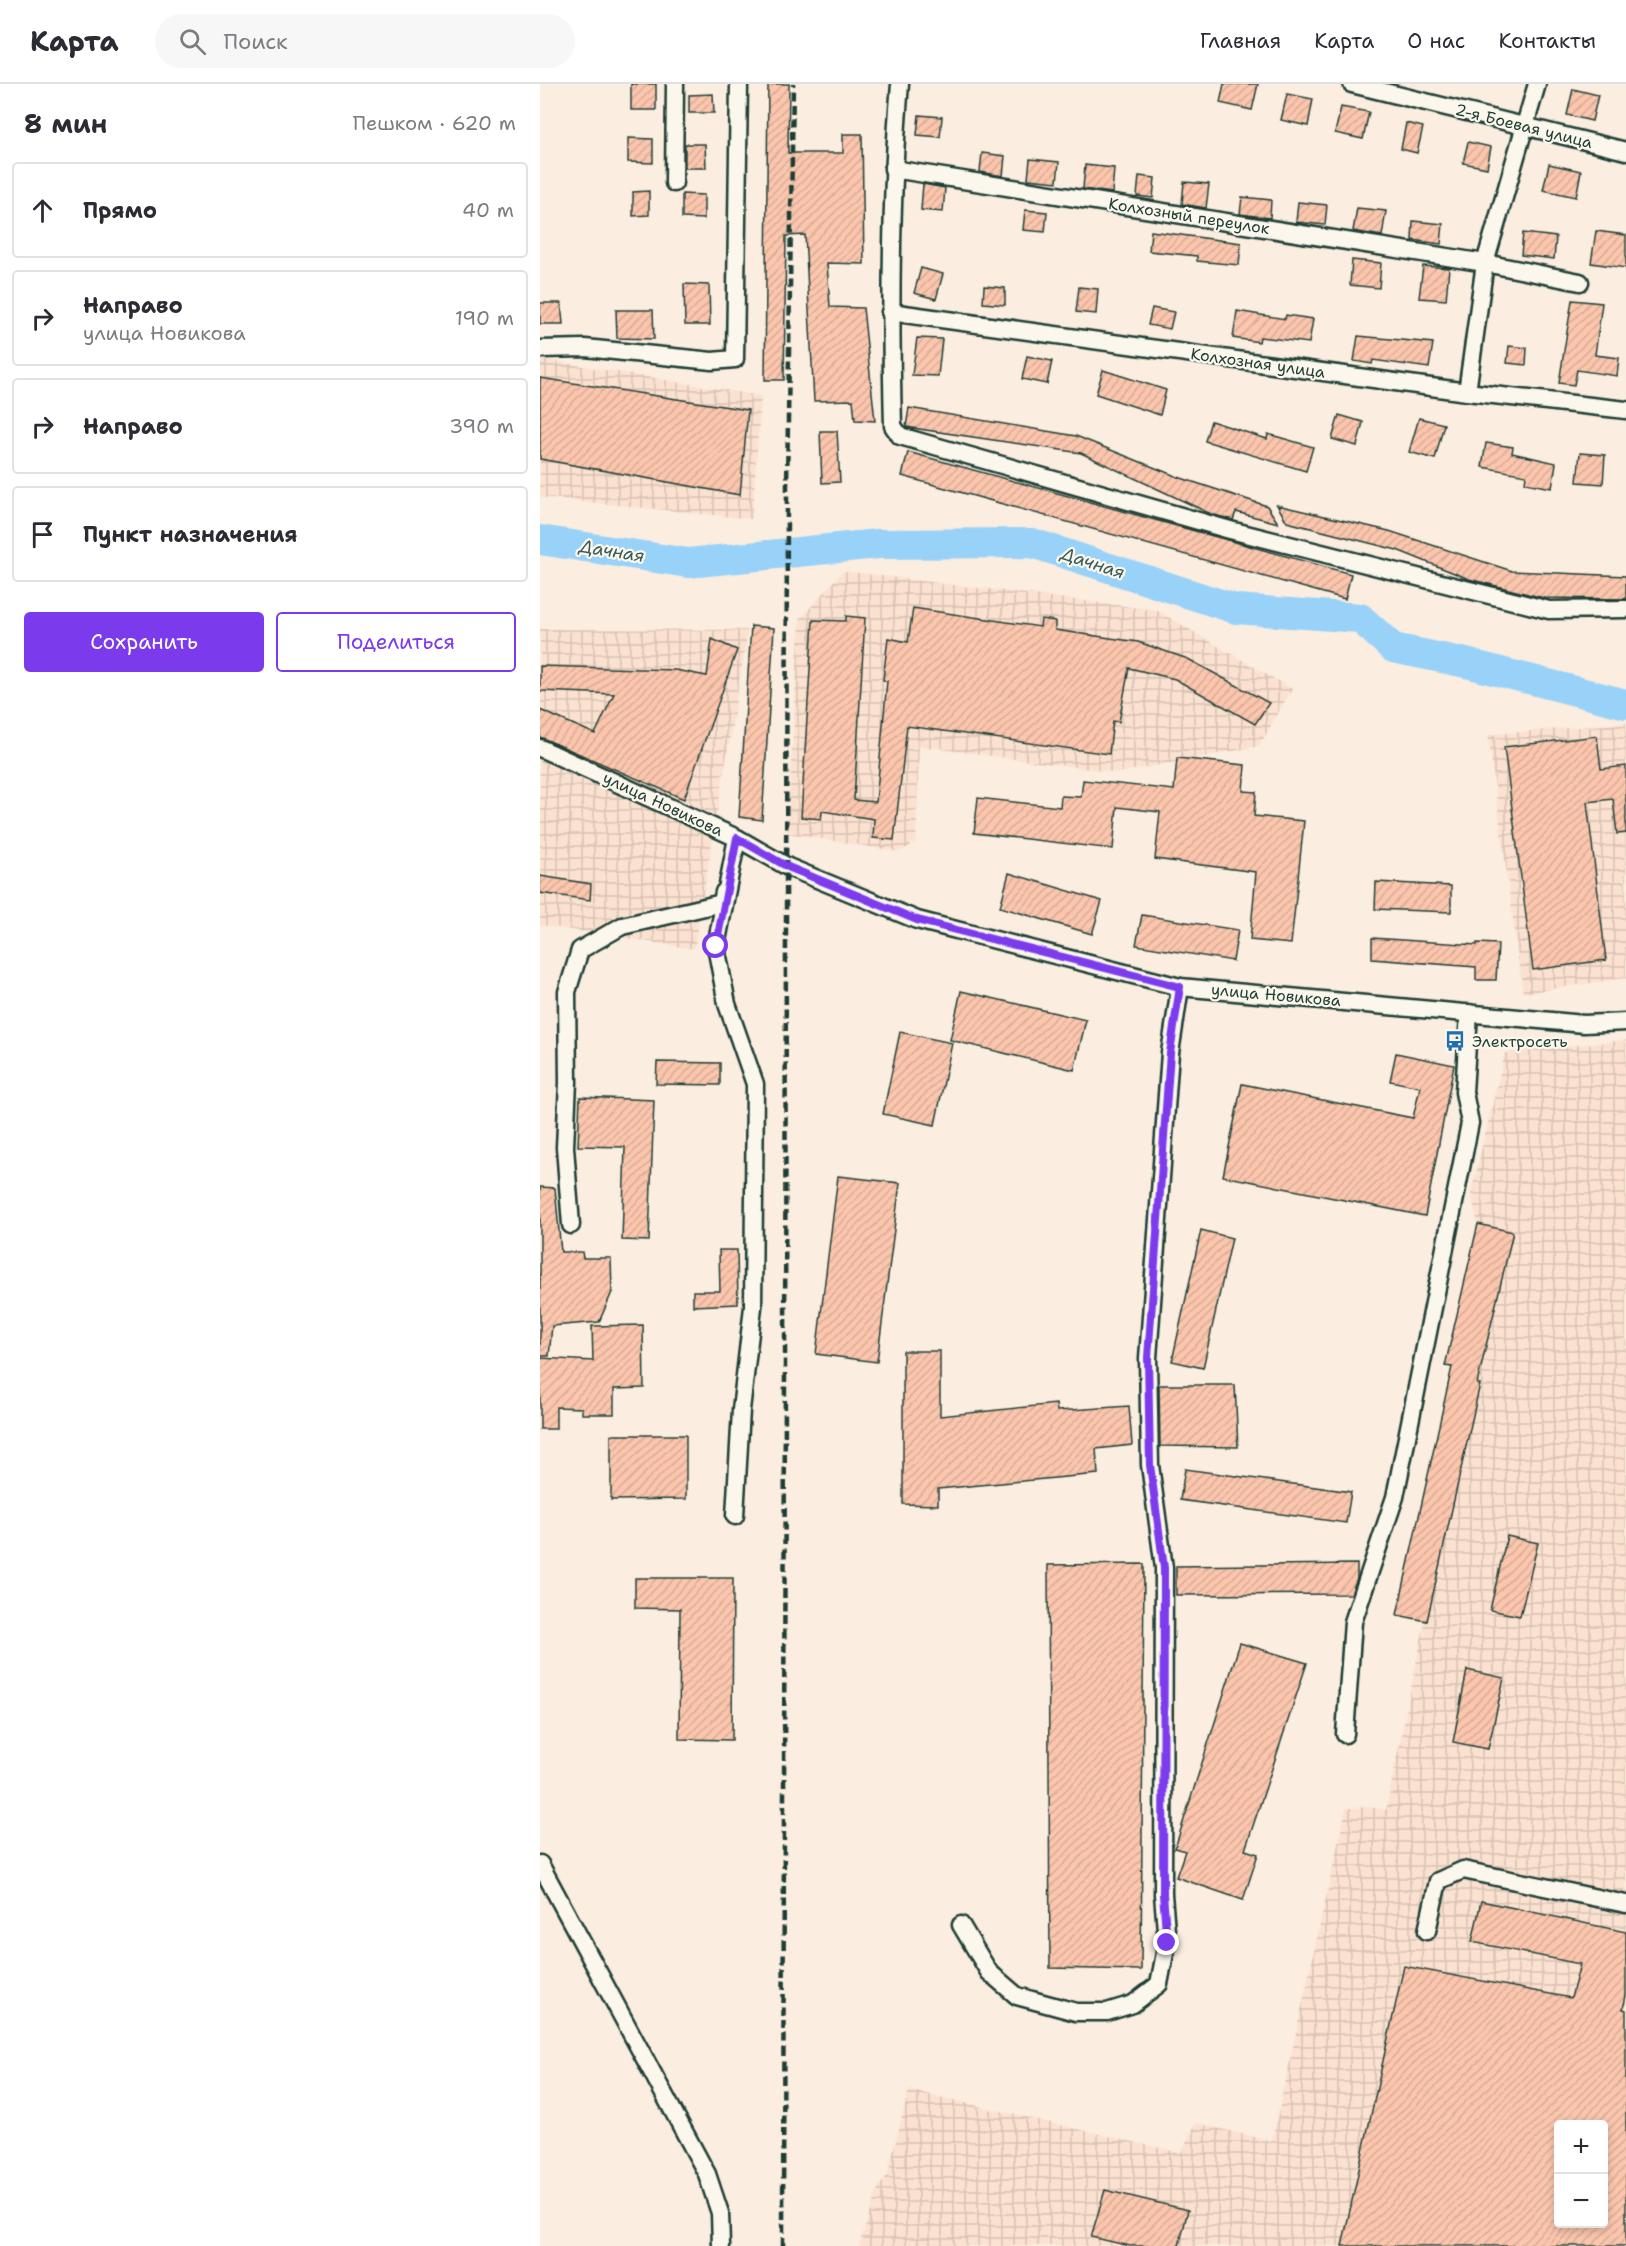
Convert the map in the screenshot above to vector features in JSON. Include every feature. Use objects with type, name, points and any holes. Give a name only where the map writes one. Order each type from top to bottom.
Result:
[{"type":"street","points":[[674,183],[675,84]]},
{"type":"street","points":[[540,349],[585,348],[712,361],[735,359],[739,84]]},
{"type":"street","points":[[900,84],[893,169],[890,312],[893,426],[900,436],[1230,530],[1549,610],[1626,609]]},
{"type":"street","name":"2-я Боевая улица","points":[[1352,84],[1626,151]]},
{"type":"street","points":[[1467,392],[1485,263],[1537,84]]},
{"type":"street","name":"Колхозный переулок","points":[[893,169],[1485,263],[1580,282]]},
{"type":"street","name":"Колхозная улица","points":[[890,312],[1467,392],[1626,410]]},
{"type":"street","name":"улица Новикова","points":[[540,748],[737,838],[788,867],[917,920],[1180,987],[1584,1024],[1626,1022]]},
{"type":"street","points":[[571,1226],[565,1147],[568,1082],[567,992],[580,950],[622,926],[722,903],[737,838]]},
{"type":"street","points":[[735,1516],[741,1410],[753,1306],[755,1084],[727,1004],[716,946],[737,838]]},
{"type":"street","points":[[961,1925],[989,1972],[1017,1996],[1076,2013],[1107,2012],[1133,2004],[1159,1984],[1167,1943],[1163,1894],[1164,1568],[1150,1465],[1148,1358],[1170,1053],[1180,987]]},
{"type":"street","points":[[1345,1734],[1353,1622],[1395,1497],[1470,1123],[1464,1092],[1469,1013]]},
{"type":"street","points":[[540,1864],[707,2174],[720,2213],[721,2246]]},
{"type":"street","points":[[1427,1931],[1438,1881],[1463,1870],[1626,1904]]},
{"type":"shaded area","points":[[540,359],[761,396],[752,519],[540,497]]},
{"type":"shaded area","points":[[843,571],[1156,610],[1292,689],[1259,746],[1118,773],[919,746],[916,842],[900,852],[787,833],[800,619]]},
{"type":"shaded area","points":[[540,629],[748,630],[694,949],[540,925]]},
{"type":"shaded area","points":[[1626,723],[1626,978],[1523,993],[1488,735]]},
{"type":"shaded area","points":[[1626,1040],[1626,2246],[859,2246],[878,2188],[887,2176],[909,2090],[1181,2153],[1196,2123],[1272,2141],[1346,1808],[1370,1807],[1386,1810],[1477,1384],[1513,1232],[1478,1224],[1471,1193],[1505,1053]]},
{"type":"building","points":[[631,84],[656,84],[656,110],[631,110]]},
{"type":"building","points":[[768,84],[789,84],[788,153],[843,153],[843,134],[862,134],[864,264],[827,263],[830,307],[863,308],[875,421],[855,420],[853,400],[814,401],[805,235],[786,236],[784,380],[765,380]]},
{"type":"building","points":[[1224,84],[1258,84],[1252,110],[1220,103]]},
{"type":"building","points":[[1573,89],[1598,95],[1592,121],[1567,115]]},
{"type":"building","points":[[713,94],[714,113],[689,113],[689,95]]},
{"type":"building","points":[[1287,94],[1313,99],[1308,126],[1281,120]]},
{"type":"building","points":[[1341,107],[1369,112],[1363,139],[1335,133]]},
{"type":"building","points":[[919,115],[942,117],[940,137],[917,135]]},
{"type":"building","points":[[1406,123],[1423,127],[1417,153],[1401,149]]},
{"type":"building","points":[[628,138],[653,139],[653,163],[628,162]]},
{"type":"building","points":[[1468,142],[1491,147],[1487,168],[1463,163]]},
{"type":"building","points":[[685,144],[705,144],[706,168],[685,168]]},
{"type":"building","points":[[982,153],[1005,156],[1003,176],[980,172]]},
{"type":"building","points":[[1030,159],[1059,162],[1057,182],[1028,179]]},
{"type":"building","points":[[1549,164],[1581,171],[1576,197],[1543,190]]},
{"type":"building","points":[[1085,165],[1114,168],[1112,193],[1083,189]]},
{"type":"building","points":[[1139,176],[1155,178],[1153,198],[1137,196]]},
{"type":"building","points":[[1184,182],[1209,184],[1206,208],[1182,204]]},
{"type":"building","points":[[923,184],[945,188],[943,212],[921,210]]},
{"type":"building","points":[[649,191],[649,215],[633,216],[633,192]]},
{"type":"building","points":[[682,194],[704,195],[704,219],[682,218]]},
{"type":"building","points":[[1242,197],[1271,200],[1270,218],[1240,214]]},
{"type":"building","points":[[1298,202],[1327,205],[1325,225],[1296,222]]},
{"type":"building","points":[[1357,208],[1386,211],[1382,236],[1353,231]]},
{"type":"building","points":[[1025,210],[1047,212],[1045,232],[1023,230]]},
{"type":"building","points":[[1413,221],[1443,224],[1441,244],[1412,240]]},
{"type":"building","points":[[1151,231],[1241,243],[1239,265],[1197,261],[1197,256],[1149,251]]},
{"type":"building","points":[[1596,231],[1626,235],[1626,268],[1591,263]]},
{"type":"building","points":[[1523,233],[1556,237],[1554,259],[1521,255]]},
{"type":"building","points":[[1352,260],[1381,263],[1379,288],[1350,285]]},
{"type":"building","points":[[1423,266],[1449,268],[1446,300],[1419,298]]},
{"type":"building","points":[[921,268],[943,274],[936,299],[914,293]]},
{"type":"building","points":[[684,284],[709,285],[710,325],[685,325]]},
{"type":"building","points":[[984,286],[1005,288],[1005,305],[983,303]]},
{"type":"building","points":[[1079,287],[1098,289],[1096,314],[1076,312]]},
{"type":"building","points":[[1572,300],[1602,303],[1595,355],[1619,358],[1617,376],[1577,370],[1574,385],[1559,383]]},
{"type":"building","points":[[540,303],[561,303],[563,324],[540,324]]},
{"type":"building","points":[[1152,308],[1174,312],[1170,329],[1148,325]]},
{"type":"building","points":[[616,310],[653,310],[654,339],[617,338]]},
{"type":"building","points":[[1237,311],[1285,319],[1286,315],[1313,319],[1309,343],[1260,337],[1259,342],[1233,338]]},
{"type":"building","points":[[1358,336],[1433,343],[1429,368],[1373,360],[1372,364],[1354,361]]},
{"type":"building","points":[[917,338],[942,339],[938,376],[912,375]]},
{"type":"building","points":[[1509,346],[1527,348],[1526,365],[1507,363]]},
{"type":"building","points":[[1027,356],[1052,361],[1047,384],[1022,379]]},
{"type":"building","points":[[1103,370],[1166,390],[1160,415],[1096,394]]},
{"type":"building","points":[[540,378],[748,410],[740,495],[540,459]]},
{"type":"building","points":[[909,408],[1076,436],[1178,477],[1267,506],[1278,523],[1236,512],[1233,520],[1211,514],[1081,453],[906,427]]},
{"type":"building","points":[[1339,415],[1363,422],[1357,446],[1332,439]]},
{"type":"building","points":[[1419,418],[1444,424],[1435,459],[1409,452]]},
{"type":"building","points":[[1211,421],[1267,439],[1268,434],[1313,447],[1306,471],[1205,441]]},
{"type":"building","points":[[820,431],[837,431],[840,482],[822,483]]},
{"type":"building","points":[[1486,443],[1513,447],[1512,453],[1556,463],[1552,488],[1525,483],[1526,475],[1482,467]]},
{"type":"building","points":[[908,452],[1351,574],[1345,599],[902,476]]},
{"type":"building","points":[[1580,453],[1605,455],[1603,484],[1577,482]]},
{"type":"building","points":[[1277,505],[1389,531],[1512,571],[1626,576],[1626,599],[1544,598],[1469,579],[1397,550],[1287,522]]},
{"type":"building","points":[[913,608],[1040,627],[1041,619],[1055,621],[1055,630],[1138,642],[1188,659],[1269,703],[1255,724],[1175,679],[1129,668],[1119,722],[1113,721],[1109,754],[907,726],[894,840],[873,838],[874,819],[822,811],[821,819],[801,817],[813,620],[846,621],[846,616],[865,618],[854,800],[876,802],[887,681],[883,680],[888,638],[908,642]]},
{"type":"building","points":[[751,626],[774,628],[762,820],[739,817]]},
{"type":"building","points":[[712,639],[737,650],[684,799],[540,737],[540,710],[595,734],[614,694],[540,691],[540,666],[675,670],[707,676]]},
{"type":"building","points":[[1597,736],[1601,769],[1626,766],[1626,833],[1617,834],[1613,799],[1587,802],[1606,960],[1533,970],[1504,747]]},
{"type":"building","points":[[1177,758],[1245,765],[1243,791],[1256,792],[1254,816],[1304,821],[1291,944],[1250,940],[1256,872],[1155,859],[1160,812],[1117,807],[1113,849],[974,833],[978,798],[1060,807],[1061,796],[1081,797],[1083,780],[1174,790]]},
{"type":"building","points":[[1009,873],[1102,901],[1092,934],[1000,907]]},
{"type":"building","points":[[540,876],[591,884],[590,900],[540,893]]},
{"type":"building","points":[[1376,882],[1451,886],[1451,912],[1375,909]]},
{"type":"building","points":[[1142,915],[1238,930],[1233,961],[1136,945]]},
{"type":"building","points":[[1372,938],[1477,945],[1477,943],[1498,944],[1496,980],[1476,980],[1476,967],[1372,959]]},
{"type":"building","points":[[961,991],[1086,1020],[1074,1070],[950,1040]]},
{"type":"building","points":[[900,1032],[952,1043],[935,1125],[883,1114]]},
{"type":"building","points":[[1396,1053],[1454,1065],[1425,1216],[1223,1176],[1242,1084],[1413,1118],[1420,1087],[1390,1081]]},
{"type":"building","points":[[657,1062],[720,1063],[720,1085],[656,1084]]},
{"type":"building","points":[[580,1097],[654,1100],[649,1241],[622,1240],[625,1147],[578,1146]]},
{"type":"building","points":[[838,1176],[900,1183],[877,1362],[816,1354]]},
{"type":"building","points":[[540,1187],[555,1188],[561,1252],[582,1252],[583,1258],[611,1258],[612,1292],[599,1322],[552,1326],[549,1356],[540,1356]]},
{"type":"building","points":[[1478,1224],[1513,1232],[1477,1384],[1480,1384],[1427,1621],[1397,1615],[1452,1367],[1445,1366]]},
{"type":"building","points":[[1201,1230],[1232,1238],[1203,1368],[1172,1361]]},
{"type":"building","points":[[719,1250],[737,1250],[738,1304],[693,1306],[693,1291],[720,1291]]},
{"type":"building","points":[[643,1325],[644,1388],[614,1389],[614,1414],[582,1414],[582,1408],[556,1407],[556,1429],[540,1429],[540,1358],[593,1361],[592,1326]]},
{"type":"building","points":[[903,1351],[940,1351],[940,1416],[1056,1404],[1057,1411],[1129,1406],[1132,1445],[1096,1449],[1098,1474],[938,1489],[938,1505],[903,1504]]},
{"type":"building","points":[[1159,1385],[1235,1385],[1238,1447],[1160,1446]]},
{"type":"building","points":[[611,1435],[686,1435],[686,1499],[611,1500]]},
{"type":"building","points":[[1185,1469],[1351,1492],[1346,1523],[1180,1500]]},
{"type":"building","points":[[1507,1536],[1538,1543],[1520,1616],[1490,1610]]},
{"type":"building","points":[[1144,1564],[1141,1970],[1050,1968],[1048,1565]]},
{"type":"building","points":[[1357,1564],[1357,1578],[1351,1594],[1176,1595],[1176,1566]]},
{"type":"building","points":[[635,1578],[733,1578],[732,1740],[679,1739],[680,1609],[635,1608]]},
{"type":"building","points":[[1240,1643],[1307,1663],[1245,1850],[1258,1854],[1243,1900],[1176,1877],[1185,1851],[1175,1848]]},
{"type":"building","points":[[1467,1670],[1504,1678],[1488,1749],[1453,1742]]},
{"type":"building","points":[[1481,1901],[1626,1932],[1626,1996],[1623,2009],[1626,2010],[1626,2246],[1342,2246],[1404,1966],[1571,1998],[1580,1964],[1472,1942]]},
{"type":"building","points":[[1105,2190],[1188,2210],[1179,2246],[1130,2246],[1091,2237]]},
{"type":"waterway","name":"Дачная","points":[[540,540],[688,563],[878,544],[1032,543],[1236,609],[1360,618],[1393,648],[1466,663],[1626,704]]},
{"type":"railway","points":[[783,2246],[787,486],[793,84]]},
{"type":"place","name":"Электросеть","points":[[1455,1041]]},
{"type":"route","points":[[716,946],[737,838],[788,867],[917,920],[1180,987],[1170,1053],[1148,1358],[1150,1465],[1164,1568],[1163,1894],[1167,1943]]}]
